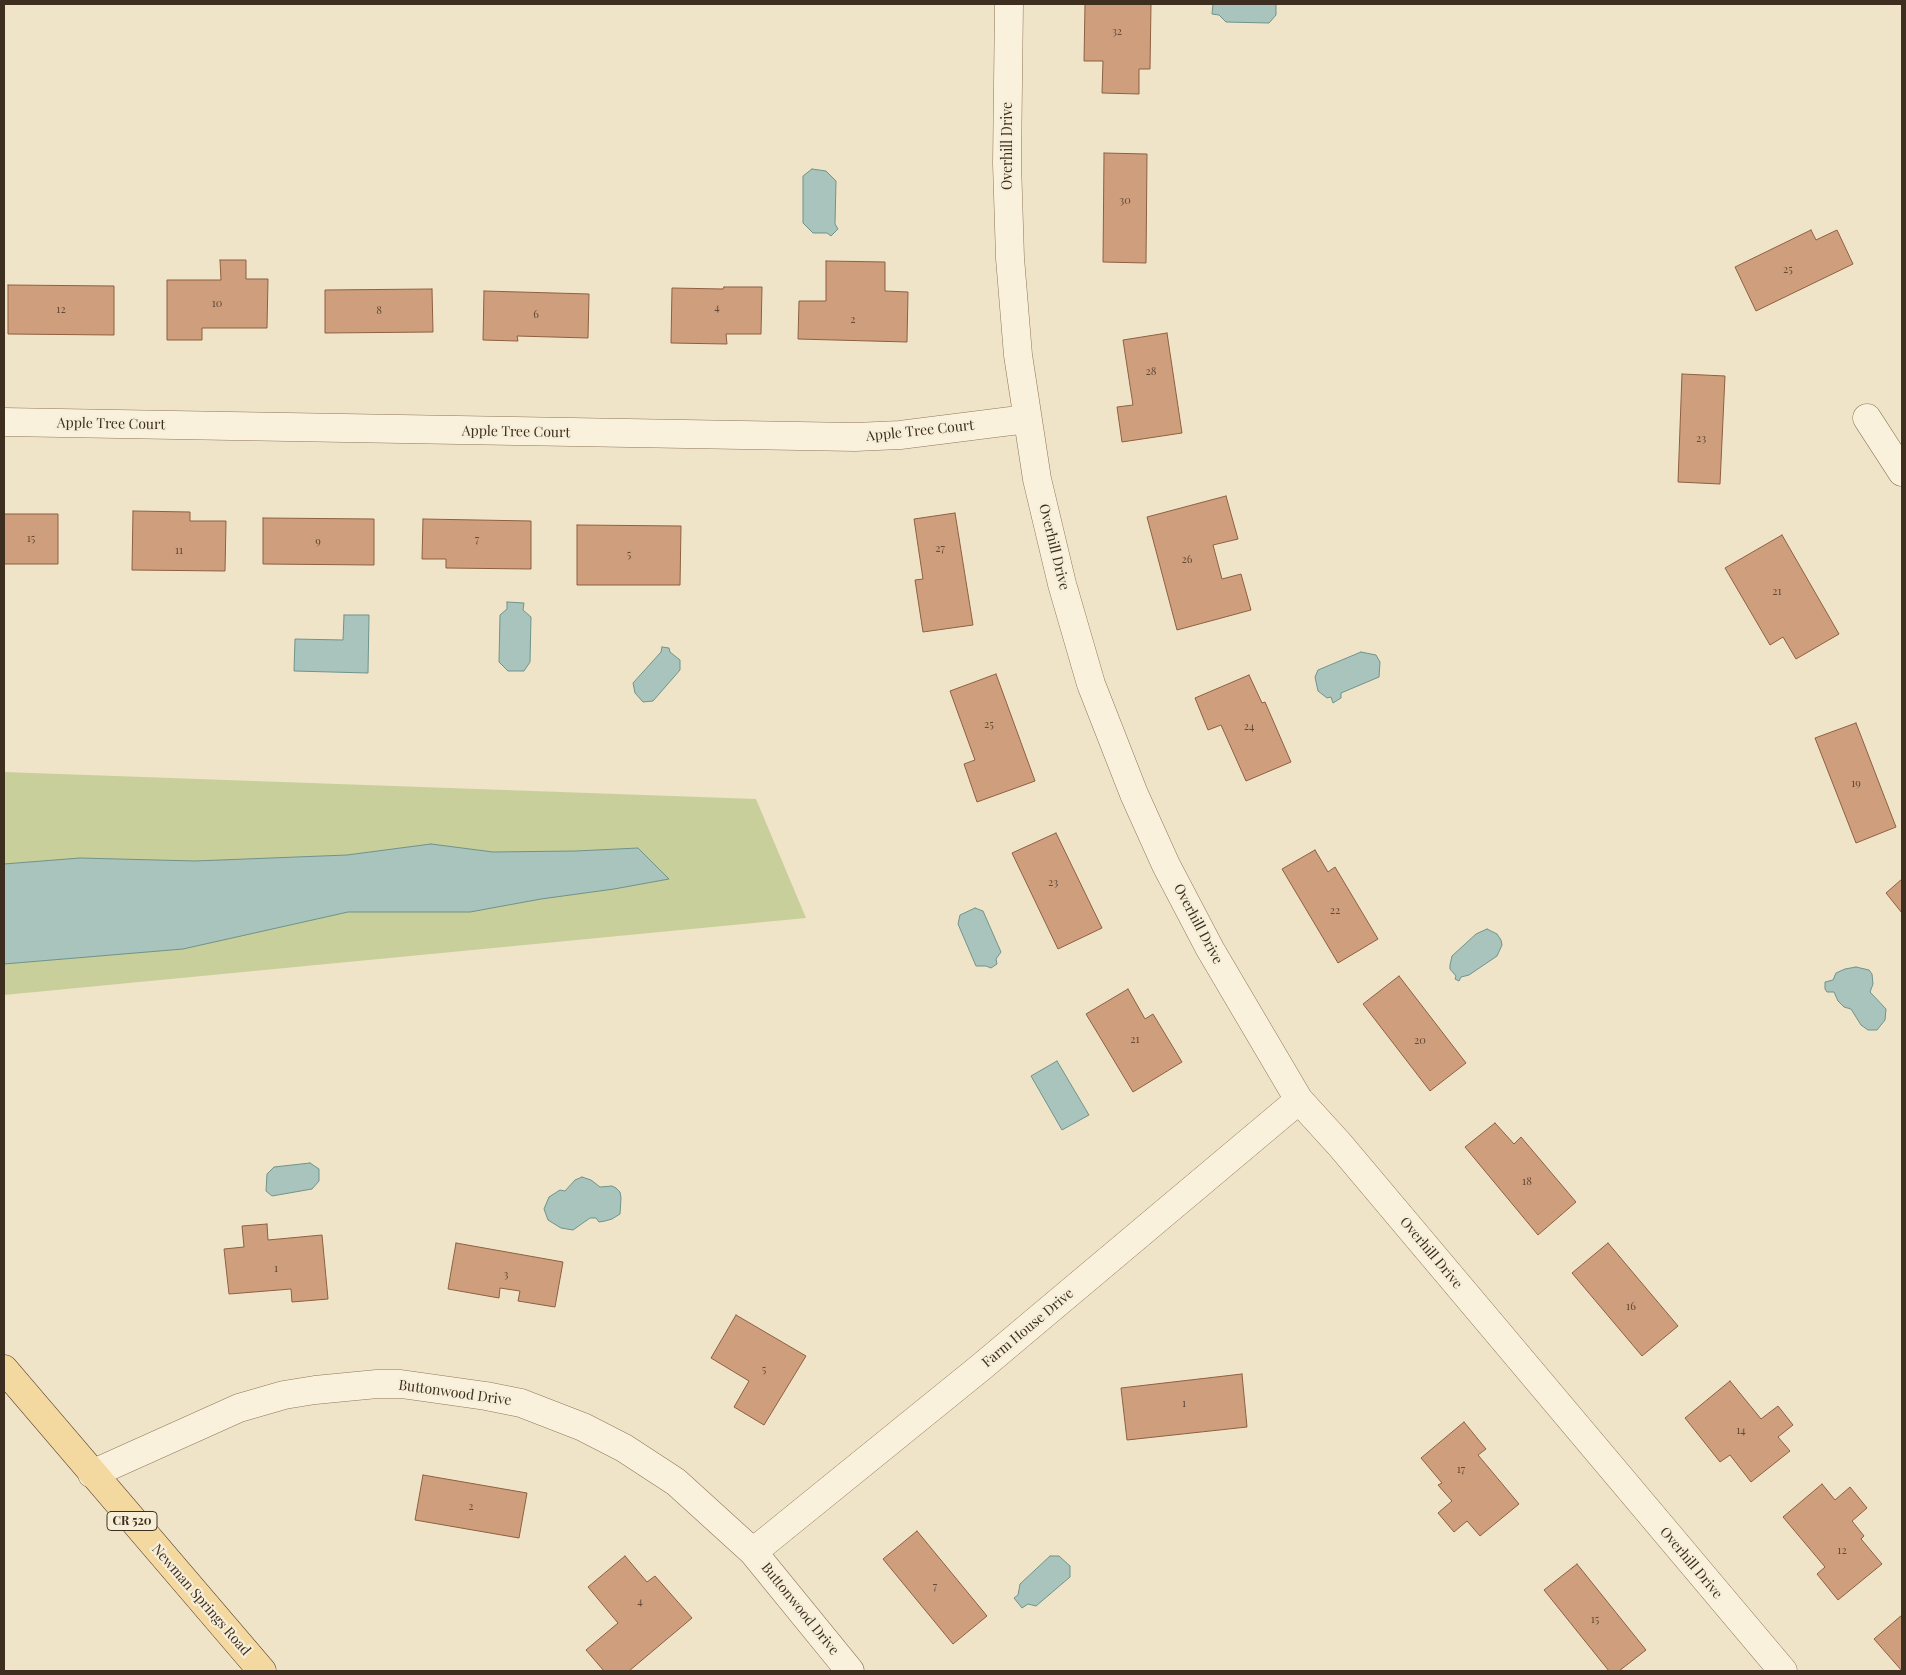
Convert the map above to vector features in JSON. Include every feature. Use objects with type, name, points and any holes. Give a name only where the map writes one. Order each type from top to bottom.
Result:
[{"type":"main road","name":"Newman Springs Road","points":[[4,1369],[262,1671]]},
{"type":"street","name":"Overhill Drive","points":[[1009,4],[1007,163],[1010,258],[1018,355],[1026,419],[1037,479],[1062,584],[1091,684],[1134,794],[1166,865],[1210,949],[1299,1100],[1340,1145],[1783,1671]]},
{"type":"street","points":[[1867,418],[1902,472]]},
{"type":"street","name":"Apple Tree Court","points":[[4,422],[854,437],[900,435],[1026,419]]},
{"type":"street","name":"Farm House Drive","points":[[753,1552],[980,1368],[1299,1100]]},
{"type":"street","name":"Buttonwood Drive","points":[[92,1474],[239,1408],[284,1395],[323,1389],[377,1384],[401,1384],[521,1403],[583,1427],[624,1448],[676,1482],[753,1552],[850,1671]]},
{"type":"green space","points":[[4,772],[756,799],[806,918],[4,995]]},
{"type":"water","points":[[1213,4],[1276,4],[1276,15],[1269,23],[1226,22],[1219,15],[1212,14]]},
{"type":"water","points":[[812,169],[826,171],[836,181],[835,224],[838,229],[831,236],[827,233],[813,233],[803,223],[803,176]]},
{"type":"water","points":[[507,602],[524,603],[523,610],[531,617],[530,662],[524,671],[508,671],[499,662],[500,615],[507,609]]},
{"type":"water","points":[[344,615],[369,615],[368,673],[294,671],[295,639],[343,640]]},
{"type":"water","points":[[662,647],[669,648],[670,652],[680,660],[680,670],[653,701],[643,702],[635,693],[633,683],[661,652]]},
{"type":"water","points":[[1361,652],[1376,655],[1380,662],[1379,677],[1341,693],[1341,698],[1333,703],[1331,697],[1327,698],[1318,691],[1315,677],[1318,670]]},
{"type":"water","points":[[431,844],[493,852],[638,848],[669,879],[470,912],[348,912],[183,949],[4,964],[4,864],[80,858],[195,861],[347,855]]},
{"type":"water","points":[[975,908],[983,911],[1001,952],[996,959],[997,964],[991,968],[976,966],[958,924],[960,915]]},
{"type":"water","points":[[1487,929],[1497,934],[1501,940],[1502,945],[1497,956],[1469,975],[1461,977],[1459,981],[1455,979],[1456,976],[1450,969],[1452,956],[1476,934]]},
{"type":"water","points":[[1856,967],[1869,970],[1872,974],[1873,984],[1870,992],[1886,1009],[1885,1020],[1877,1030],[1868,1030],[1861,1025],[1851,1009],[1844,1007],[1838,1001],[1834,992],[1827,992],[1825,989],[1825,982],[1833,980],[1836,973]]},
{"type":"water","points":[[1057,1061],[1089,1115],[1062,1130],[1031,1076]]},
{"type":"water","points":[[310,1163],[319,1169],[319,1181],[312,1189],[272,1196],[266,1191],[267,1174],[274,1167]]},
{"type":"water","points":[[582,1177],[591,1180],[600,1187],[612,1186],[616,1188],[620,1192],[621,1198],[620,1214],[612,1219],[599,1222],[596,1218],[590,1218],[573,1230],[561,1228],[548,1220],[544,1209],[549,1197],[560,1190],[565,1191],[575,1180]]},
{"type":"water","points":[[1050,1556],[1059,1556],[1070,1566],[1070,1577],[1036,1606],[1028,1604],[1022,1608],[1014,1598],[1018,1595],[1020,1584]]},
{"type":"building","points":[[1085,4],[1151,4],[1150,69],[1139,69],[1139,94],[1102,93],[1103,61],[1084,61]]},
{"type":"building","points":[[1104,153],[1147,154],[1146,263],[1103,262]]},
{"type":"building","points":[[1811,230],[1816,240],[1837,230],[1853,264],[1756,311],[1735,267]]},
{"type":"building","points":[[220,260],[246,260],[246,279],[268,279],[267,328],[202,328],[202,340],[167,340],[167,280],[221,280]]},
{"type":"building","points":[[826,261],[885,262],[885,291],[908,292],[907,342],[798,339],[799,301],[826,301]]},
{"type":"building","points":[[8,285],[114,286],[114,335],[8,334]]},
{"type":"building","points":[[724,287],[762,287],[761,334],[726,334],[727,344],[671,343],[672,288],[723,289]]},
{"type":"building","points":[[432,289],[433,332],[325,333],[325,290]]},
{"type":"building","points":[[484,291],[589,294],[588,338],[517,336],[518,341],[483,340]]},
{"type":"building","points":[[1167,333],[1182,433],[1122,442],[1117,407],[1133,405],[1123,340]]},
{"type":"building","points":[[1682,374],[1725,376],[1720,484],[1678,482]]},
{"type":"building","points":[[1226,496],[1238,539],[1213,545],[1222,579],[1241,574],[1251,610],[1177,630],[1147,517]]},
{"type":"building","points":[[133,511],[190,512],[190,521],[226,521],[225,571],[132,570]]},
{"type":"building","points":[[955,513],[973,625],[923,632],[915,580],[923,579],[914,519]]},
{"type":"building","points":[[4,514],[58,514],[58,564],[4,564]]},
{"type":"building","points":[[263,518],[374,519],[374,565],[263,564]]},
{"type":"building","points":[[423,519],[531,521],[531,569],[446,568],[446,559],[422,559]]},
{"type":"building","points":[[577,525],[681,526],[680,585],[577,585]]},
{"type":"building","points":[[1782,535],[1839,634],[1796,659],[1783,637],[1770,645],[1725,568]]},
{"type":"building","points":[[996,674],[1035,781],[977,802],[964,764],[975,760],[950,691]]},
{"type":"building","points":[[1249,675],[1262,703],[1265,702],[1291,762],[1246,781],[1221,725],[1208,730],[1195,698]]},
{"type":"building","points":[[1856,723],[1896,827],[1856,843],[1815,738]]},
{"type":"building","points":[[1056,833],[1102,928],[1058,949],[1012,853]]},
{"type":"building","points":[[1315,850],[1328,872],[1335,867],[1378,939],[1338,963],[1282,869]]},
{"type":"building","points":[[1902,879],[1902,913],[1886,893]]},
{"type":"building","points":[[1399,976],[1466,1063],[1430,1091],[1363,1004]]},
{"type":"building","points":[[1128,989],[1145,1019],[1153,1014],[1182,1062],[1133,1092],[1086,1014]]},
{"type":"building","points":[[1495,1123],[1514,1144],[1521,1137],[1576,1202],[1538,1235],[1465,1147]]},
{"type":"building","points":[[267,1224],[268,1240],[322,1235],[328,1299],[292,1302],[291,1289],[229,1294],[224,1249],[244,1247],[242,1226]]},
{"type":"building","points":[[456,1243],[563,1262],[555,1307],[518,1301],[520,1291],[500,1288],[499,1298],[448,1289]]},
{"type":"building","points":[[1608,1243],[1678,1326],[1642,1356],[1572,1273]]},
{"type":"building","points":[[736,1315],[806,1356],[764,1425],[734,1407],[749,1381],[711,1358]]},
{"type":"building","points":[[1242,1374],[1247,1427],[1127,1440],[1121,1388]]},
{"type":"building","points":[[1730,1381],[1761,1419],[1778,1406],[1793,1425],[1778,1437],[1790,1451],[1751,1482],[1730,1455],[1720,1462],[1685,1418]]},
{"type":"building","points":[[1464,1422],[1486,1449],[1478,1455],[1519,1504],[1480,1536],[1467,1521],[1454,1532],[1438,1513],[1452,1501],[1438,1485],[1442,1483],[1421,1458]]},
{"type":"building","points":[[423,1475],[527,1493],[519,1538],[415,1520]]},
{"type":"building","points":[[1822,1484],[1835,1500],[1850,1487],[1867,1508],[1852,1521],[1864,1536],[1861,1539],[1882,1564],[1838,1600],[1817,1574],[1825,1567],[1783,1517]]},
{"type":"building","points":[[917,1531],[987,1616],[953,1644],[883,1559]]},
{"type":"building","points":[[625,1556],[647,1582],[655,1576],[692,1618],[629,1671],[604,1671],[586,1650],[618,1623],[588,1587]]},
{"type":"building","points":[[1577,1564],[1646,1650],[1619,1671],[1609,1671],[1544,1590]]},
{"type":"building","points":[[1902,1615],[1902,1671],[1874,1639]]}]
